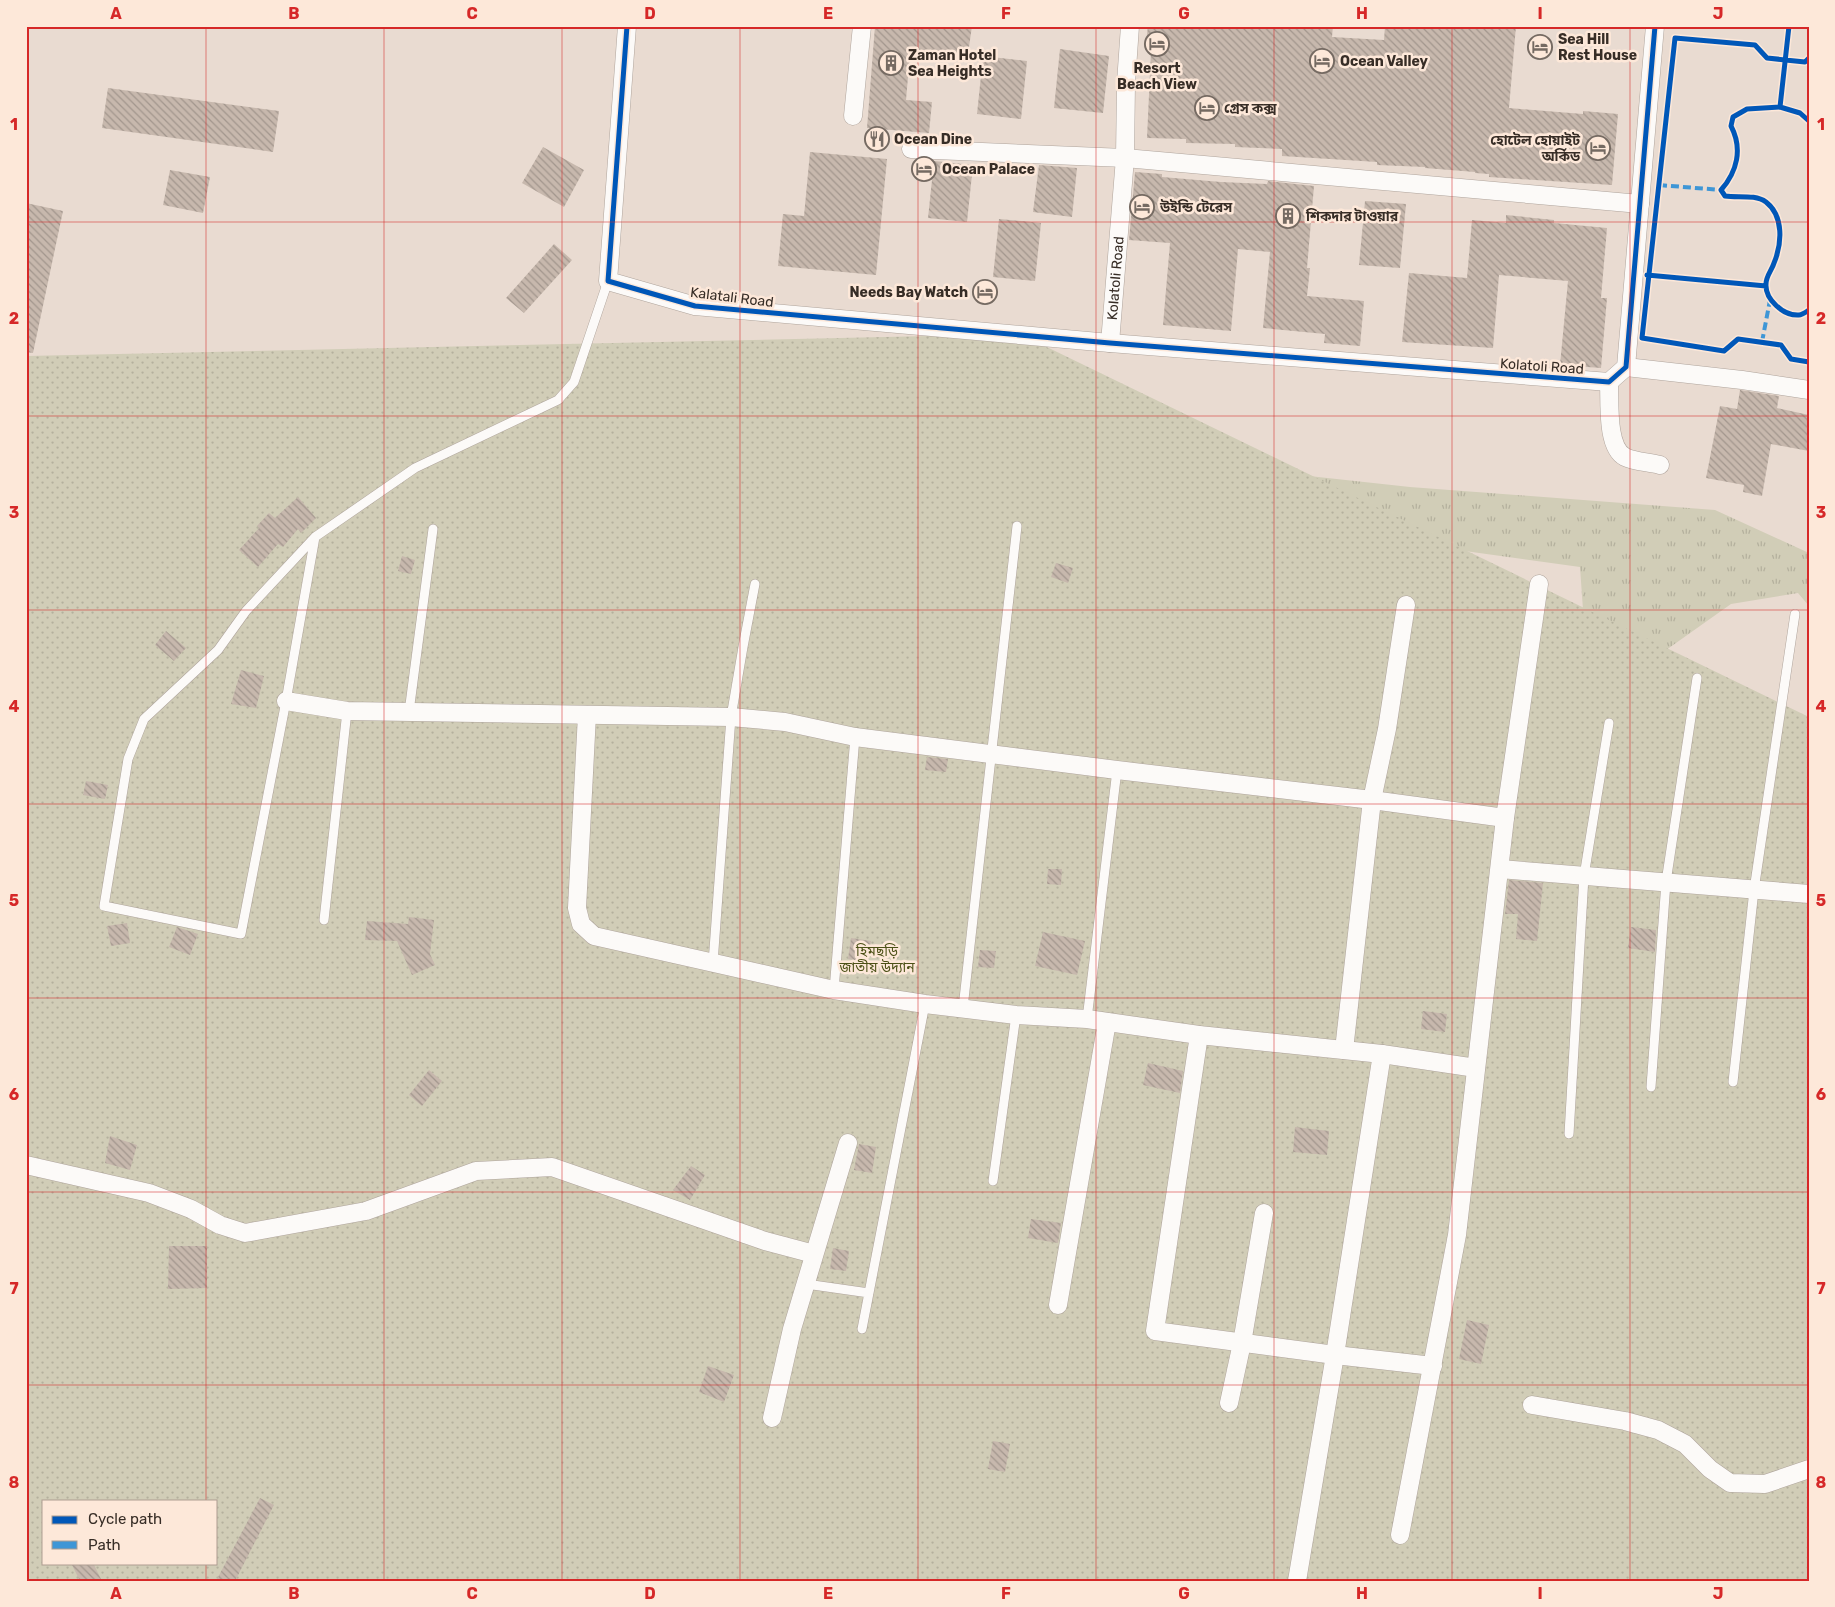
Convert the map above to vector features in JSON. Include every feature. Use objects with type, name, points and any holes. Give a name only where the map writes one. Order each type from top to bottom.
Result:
[{"type":"street","points":[[608,281],[626,26]]},
{"type":"street","points":[[853,116],[862,26]]},
{"type":"street","name":"Kolatoli Road","points":[[1130,26],[1126,83],[1125,158],[1110,344],[1609,382]]},
{"type":"street","points":[[1656,26],[1626,367],[1609,382],[1611,435],[1616,448],[1626,458],[1660,465]]},
{"type":"street","points":[[911,149],[1125,158],[1640,204]]},
{"type":"street","name":"Kalatali Road","points":[[608,281],[695,306],[1110,344]]},
{"type":"street","points":[[1626,367],[1742,380],[1809,390]]},
{"type":"street","points":[[1400,1535],[1456,1235],[1500,869],[1504,818],[1539,584]]},
{"type":"street","points":[[1344,1050],[1372,800],[1387,730],[1406,605]]},
{"type":"street","points":[[286,702],[347,711],[731,717],[785,722],[855,737],[1372,800],[1504,818]]},
{"type":"street","points":[[587,714],[577,908],[581,924],[594,936],[834,990],[925,1004],[1016,1015],[1087,1019],[1199,1035],[1382,1054],[1476,1068]]},
{"type":"street","points":[[1500,869],[1809,894]]},
{"type":"street","points":[[1058,1305],[1107,1022]]},
{"type":"street","points":[[1199,1035],[1156,1331],[1433,1366]]},
{"type":"street","points":[[1297,1581],[1335,1355],[1382,1054]]},
{"type":"street","points":[[772,1418],[792,1329],[848,1143]]},
{"type":"street","points":[[26,1165],[150,1193],[245,1233],[366,1212],[476,1172],[552,1167],[765,1241],[814,1254]]},
{"type":"street","points":[[1229,1402],[1242,1343],[1264,1213]]},
{"type":"street","points":[[1532,1406],[1625,1421],[1658,1430],[1685,1444],[1710,1469],[1730,1483],[1766,1484],[1809,1469]]},
{"type":"lane","points":[[315,537],[286,702],[240,934],[104,906],[128,759],[144,719],[218,650],[246,611],[315,537],[415,468],[558,400],[574,382],[608,281]]},
{"type":"lane","points":[[963,1008],[1018,526]]},
{"type":"lane","points":[[409,712],[433,529]]},
{"type":"lane","points":[[713,963],[731,717],[755,584]]},
{"type":"lane","points":[[1734,1082],[1754,890],[1795,614]]},
{"type":"lane","points":[[1651,1087],[1666,882],[1697,678]]},
{"type":"lane","points":[[324,920],[347,711]]},
{"type":"lane","points":[[1569,1134],[1584,876],[1608,723]]},
{"type":"lane","points":[[834,990],[855,737]]},
{"type":"lane","points":[[1087,1019],[1117,770]]},
{"type":"lane","points":[[862,1329],[925,1004]]},
{"type":"lane","points":[[993,1181],[1016,1015]]},
{"type":"lane","points":[[806,1284],[869,1293]]},
{"type":"green space","name":"হিমছড়ি জাতীয় উদ্যান","points":[[1020,334],[1809,717],[1809,1581],[26,1581],[26,356]]},
{"type":"green space","points":[[1027,445],[1410,487],[1715,510],[1809,553],[1809,606],[1798,593],[1731,604],[1621,682],[1587,667],[1580,567],[1400,542]]},
{"type":"building","name":"Zaman Hotel Sea Heights","points":[[875,26],[972,26],[967,61],[910,54],[906,100],[932,102],[929,133],[867,128]]},
{"type":"building","points":[[1148,26],[1333,26],[1332,37],[1384,40],[1385,26],[1516,26],[1509,108],[1583,114],[1583,111],[1618,114],[1612,185],[1489,177],[1489,174],[1475,172],[1377,165],[1377,162],[1282,156],[1282,149],[1235,147],[1235,144],[1186,143],[1186,139],[1147,138],[1151,51],[1145,50]]},
{"type":"building","points":[[1060,49],[1109,56],[1103,113],[1054,108]]},
{"type":"building","points":[[983,56],[1027,61],[1021,119],[977,114]]},
{"type":"building","points":[[108,88],[279,111],[273,152],[102,128]]},
{"type":"building","points":[[543,147],[584,170],[564,207],[522,183]]},
{"type":"building","points":[[810,152],[887,159],[876,275],[778,266],[783,214],[804,216]]},
{"type":"building","points":[[934,161],[973,165],[967,222],[928,218]]},
{"type":"building","points":[[1039,165],[1077,168],[1072,217],[1033,212]]},
{"type":"building","points":[[170,170],[210,177],[203,213],[163,205]]},
{"type":"building","points":[[1135,172],[1162,174],[1162,177],[1221,182],[1267,184],[1268,181],[1314,186],[1307,268],[1310,268],[1307,296],[1364,301],[1360,346],[1324,343],[1325,334],[1263,328],[1270,252],[1238,249],[1231,331],[1163,325],[1170,243],[1129,240]]},
{"type":"building","points":[[1365,201],[1406,204],[1400,268],[1359,265]]},
{"type":"building","points":[[26,203],[63,211],[33,353],[26,352]]},
{"type":"building","points":[[1506,215],[1554,220],[1554,223],[1607,228],[1601,298],[1607,298],[1601,368],[1560,365],[1568,281],[1499,275],[1493,348],[1402,342],[1409,273],[1467,278],[1472,220],[1506,223]]},
{"type":"building","points":[[999,219],[1041,223],[1035,281],[993,277]]},
{"type":"building","points":[[554,244],[572,260],[524,313],[506,298]]},
{"type":"building","points":[[1740,390],[1779,396],[1777,408],[1809,415],[1809,451],[1771,444],[1762,496],[1743,492],[1744,485],[1706,478],[1720,406],[1737,409]]},
{"type":"building","points":[[298,497],[316,518],[301,533],[298,529],[283,547],[278,544],[258,567],[239,550],[259,528],[257,526],[269,513],[275,518]]},
{"type":"building","points":[[402,556],[415,560],[411,574],[398,571]]},
{"type":"building","points":[[1056,563],[1073,568],[1068,583],[1051,577]]},
{"type":"building","points":[[166,631],[186,648],[174,661],[155,645]]},
{"type":"building","points":[[241,670],[264,676],[256,708],[231,704]]},
{"type":"building","points":[[927,757],[948,759],[946,772],[925,770]]},
{"type":"building","points":[[86,781],[108,785],[105,799],[83,795]]},
{"type":"building","points":[[1048,869],[1062,869],[1061,885],[1047,884]]},
{"type":"building","points":[[1509,880],[1543,883],[1537,941],[1516,939],[1518,914],[1505,914]]},
{"type":"building","points":[[409,917],[434,920],[430,954],[435,965],[412,975],[397,941],[365,940],[367,921],[408,924]]},
{"type":"building","points":[[127,923],[130,943],[111,946],[107,926]]},
{"type":"building","points":[[177,927],[198,934],[190,955],[169,947]]},
{"type":"building","points":[[1631,927],[1656,930],[1655,952],[1628,948]]},
{"type":"building","points":[[1043,932],[1085,941],[1077,975],[1035,966]]},
{"type":"building","points":[[851,938],[871,941],[868,962],[848,959]]},
{"type":"building","points":[[980,950],[996,951],[994,968],[978,967]]},
{"type":"building","points":[[1423,1011],[1447,1014],[1445,1032],[1421,1029]]},
{"type":"building","points":[[1148,1063],[1183,1071],[1180,1093],[1143,1085]]},
{"type":"building","points":[[429,1070],[442,1081],[422,1106],[409,1095]]},
{"type":"building","points":[[1295,1127],[1329,1131],[1327,1155],[1293,1152]]},
{"type":"building","points":[[110,1136],[137,1145],[130,1170],[105,1163]]},
{"type":"building","points":[[859,1144],[876,1147],[872,1173],[854,1170]]},
{"type":"building","points":[[691,1166],[705,1175],[690,1200],[673,1190]]},
{"type":"building","points":[[1031,1219],[1061,1223],[1058,1243],[1028,1238]]},
{"type":"building","points":[[169,1246],[207,1246],[207,1288],[168,1289]]},
{"type":"building","points":[[833,1248],[849,1251],[846,1271],[830,1269]]},
{"type":"building","points":[[1467,1320],[1489,1325],[1481,1364],[1459,1359]]},
{"type":"building","points":[[708,1366],[734,1375],[724,1402],[699,1392]]},
{"type":"building","points":[[993,1441],[1010,1444],[1005,1472],[988,1469]]},
{"type":"building","points":[[260,1498],[274,1505],[235,1581],[216,1581]]},
{"type":"building","points":[[72,1564],[94,1564],[102,1581],[80,1581]]},
{"type":"marked path","points":[[1809,164],[1809,180]]},
{"type":"marked path","points":[[1659,185],[1721,190]]},
{"type":"marked path","points":[[1762,342],[1770,300]]},
{"type":"cycle path","points":[[627,26],[608,281],[695,306],[1110,343],[1609,382],[1626,367],[1655,26]]},
{"type":"cycle path","points":[[1780,107],[1789,26]]},
{"type":"cycle path","points":[[1809,58],[1805,62],[1767,58],[1755,45],[1675,38],[1642,338],[1724,351],[1738,339],[1781,345],[1791,359],[1809,362]]},
{"type":"cycle path","points":[[1809,121],[1800,113],[1780,107],[1747,109],[1733,117],[1731,126],[1737,143],[1736,160],[1731,176],[1721,190],[1725,196],[1757,198],[1766,202],[1772,208],[1779,222],[1780,239],[1777,255],[1766,281],[1766,290],[1776,306],[1787,313],[1800,315],[1809,310]]},
{"type":"cycle path","points":[[1647,275],[1766,286]]},
{"type":"place","name":"Resort Beach View","points":[[1157,44]]},
{"type":"place","name":"Sea Hill Rest House","points":[[1540,47]]},
{"type":"place","name":"Ocean Valley","points":[[1322,61]]},
{"type":"place","name":"Zaman Hotel Sea Heights","points":[[891,63]]},
{"type":"place","name":"গ্রেস কক্স","points":[[1207,108]]},
{"type":"place","name":"Ocean Dine","points":[[877,139]]},
{"type":"place","name":"হোটেল হোয়াইট অর্কিড","points":[[1598,148]]},
{"type":"place","name":"Ocean Palace","points":[[924,169]]},
{"type":"place","name":"উইন্ডি টেরেস","points":[[1142,207]]},
{"type":"place","name":"শিকদার টাওয়ার","points":[[1288,216]]},
{"type":"place","name":"Needs Bay Watch","points":[[985,292]]}]
